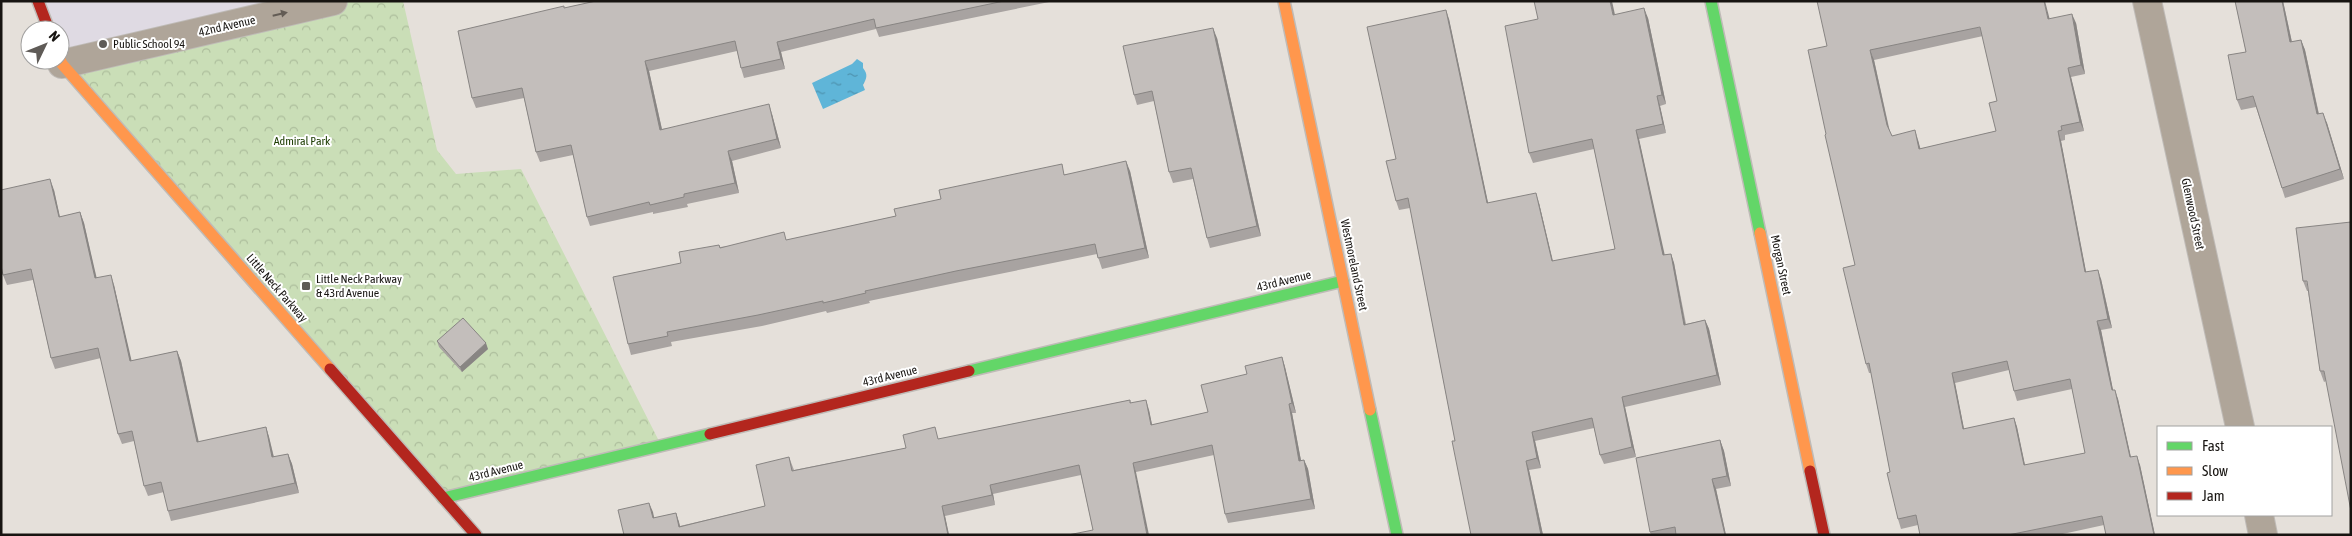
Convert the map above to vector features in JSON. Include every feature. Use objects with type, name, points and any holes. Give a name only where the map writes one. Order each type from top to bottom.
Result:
[{"type":"street","points":[[38,1],[45,20]]},
{"type":"street","name":"42nd Avenue","points":[[70,59],[333,1]]},
{"type":"street","name":"Westmoreland Street","points":[[1284,1],[1397,535]]},
{"type":"street","name":"Morgan Street","points":[[1711,1],[1824,535]]},
{"type":"street","name":"Glenwood Street","points":[[2147,1],[2240,426]]},
{"type":"street","name":"Little Neck Parkway","points":[[69,70],[476,535]]},
{"type":"street","name":"43rd Avenue","points":[[443,498],[1343,281]]},
{"type":"street","points":[[2259,516],[2263,535]]},
{"type":"shaded area","name":"Public School 94","points":[[38,1],[334,1],[70,57],[70,20],[52,20]]},
{"type":"green space","name":"Admiral Park","points":[[333,1],[403,1],[437,150],[456,174],[521,169],[661,445],[443,498],[67,70],[70,70],[70,62]]},
{"type":"water","points":[[857,59],[863,63],[865,70],[866,78],[863,85],[865,90],[823,109],[812,83],[852,64]]},
{"type":"building","points":[[596,1],[1004,1],[876,28],[874,19],[777,42],[781,59],[741,68],[735,41],[645,61],[660,130],[769,104],[777,139],[728,151],[735,183],[684,194],[684,197],[650,205],[649,202],[587,217],[571,145],[536,152],[522,88],[472,98],[458,31],[564,6],[564,8]]},
{"type":"building","points":[[1534,1],[1610,1],[1613,15],[1644,8],[1662,95],[1657,96],[1663,124],[1636,130],[1663,255],[1671,254],[1684,325],[1705,320],[1717,375],[1622,397],[1632,447],[1600,455],[1592,418],[1532,432],[1537,458],[1526,461],[1541,535],[1471,535],[1452,441],[1455,441],[1408,198],[1396,201],[1386,161],[1396,159],[1367,27],[1446,10],[1487,203],[1536,193],[1552,261],[1615,249],[1592,139],[1529,153],[1505,26],[1538,19]]},
{"type":"building","points":[[1817,1],[2044,1],[2048,19],[2072,14],[2081,65],[2068,68],[2080,122],[2061,126],[2062,130],[2058,131],[2085,272],[2098,270],[2108,319],[2097,321],[2112,390],[2115,390],[2130,457],[2137,456],[2154,535],[2106,535],[2102,516],[2008,535],[1920,535],[1916,515],[1898,519],[1887,473],[1890,472],[1869,363],[1866,364],[1843,268],[1855,265],[1825,135],[1808,50],[1827,46]],"holes":[[[1980,27],[1997,101],[1989,103],[1996,131],[1919,149],[1915,130],[1892,136],[1887,125],[1870,50]],[[2007,361],[2014,391],[2070,379],[2085,453],[2024,465],[2014,418],[1963,429],[1952,373]]]},
{"type":"building","points":[[2235,1],[2282,1],[2290,42],[2301,40],[2317,114],[2323,113],[2340,169],[2282,188],[2253,96],[2237,100],[2228,55],[2246,52]]},
{"type":"building","points":[[1213,28],[1257,226],[1207,238],[1191,168],[1169,172],[1152,91],[1134,95],[1123,46]]},
{"type":"building","points":[[1126,161],[1145,248],[1098,258],[1095,244],[956,271],[865,291],[866,293],[823,303],[823,301],[667,332],[668,336],[628,344],[613,277],[681,263],[679,252],[719,245],[720,248],[784,232],[786,240],[896,216],[894,209],[941,199],[939,190],[1062,164],[1064,175]]},
{"type":"building","points":[[50,179],[59,217],[80,212],[95,278],[111,275],[130,361],[177,351],[197,442],[266,427],[272,457],[288,454],[295,483],[168,511],[161,482],[144,486],[132,431],[118,434],[98,348],[51,358],[31,269],[3,275],[1,266],[1,190]]},
{"type":"building","points":[[2351,222],[2351,511],[2324,371],[2320,371],[2307,281],[2303,281],[2296,228]]},
{"type":"building","points":[[463,318],[486,343],[460,367],[437,341]]},
{"type":"building","points":[[1282,357],[1292,403],[1289,404],[1299,461],[1304,460],[1311,499],[1225,514],[1212,445],[1133,463],[1147,535],[1068,535],[1093,530],[1079,465],[990,485],[992,495],[942,506],[948,535],[624,535],[618,510],[649,503],[653,518],[676,513],[679,527],[765,506],[756,465],[789,457],[792,471],[906,448],[903,435],[935,427],[938,439],[1130,400],[1130,403],[1146,400],[1151,425],[1208,412],[1201,385],[1247,374],[1245,366]]},
{"type":"building","points":[[1720,440],[1727,476],[1712,479],[1725,535],[1676,535],[1675,527],[1650,532],[1636,458]]},
{"type":"traffic: fast","points":[[1711,1],[1760,233]]},
{"type":"traffic: fast","points":[[969,371],[1343,281]]},
{"type":"traffic: fast","points":[[1370,410],[1397,535]]},
{"type":"traffic: fast","points":[[443,498],[710,434]]},
{"type":"traffic: slow","points":[[1284,1],[1370,410]]},
{"type":"traffic: slow","points":[[67,70],[330,369]]},
{"type":"traffic: slow","points":[[1760,233],[1810,471]]},
{"type":"traffic: jam","points":[[38,1],[45,20]]},
{"type":"traffic: jam","points":[[330,369],[476,535]]},
{"type":"traffic: jam","points":[[710,434],[969,371]]},
{"type":"traffic: jam","points":[[1810,471],[1824,535]]},
{"type":"place","name":"Public School 94","points":[[103,44]]},
{"type":"place","name":"Little Neck Parkway & 43rd Avenue","points":[[306,286]]}]
